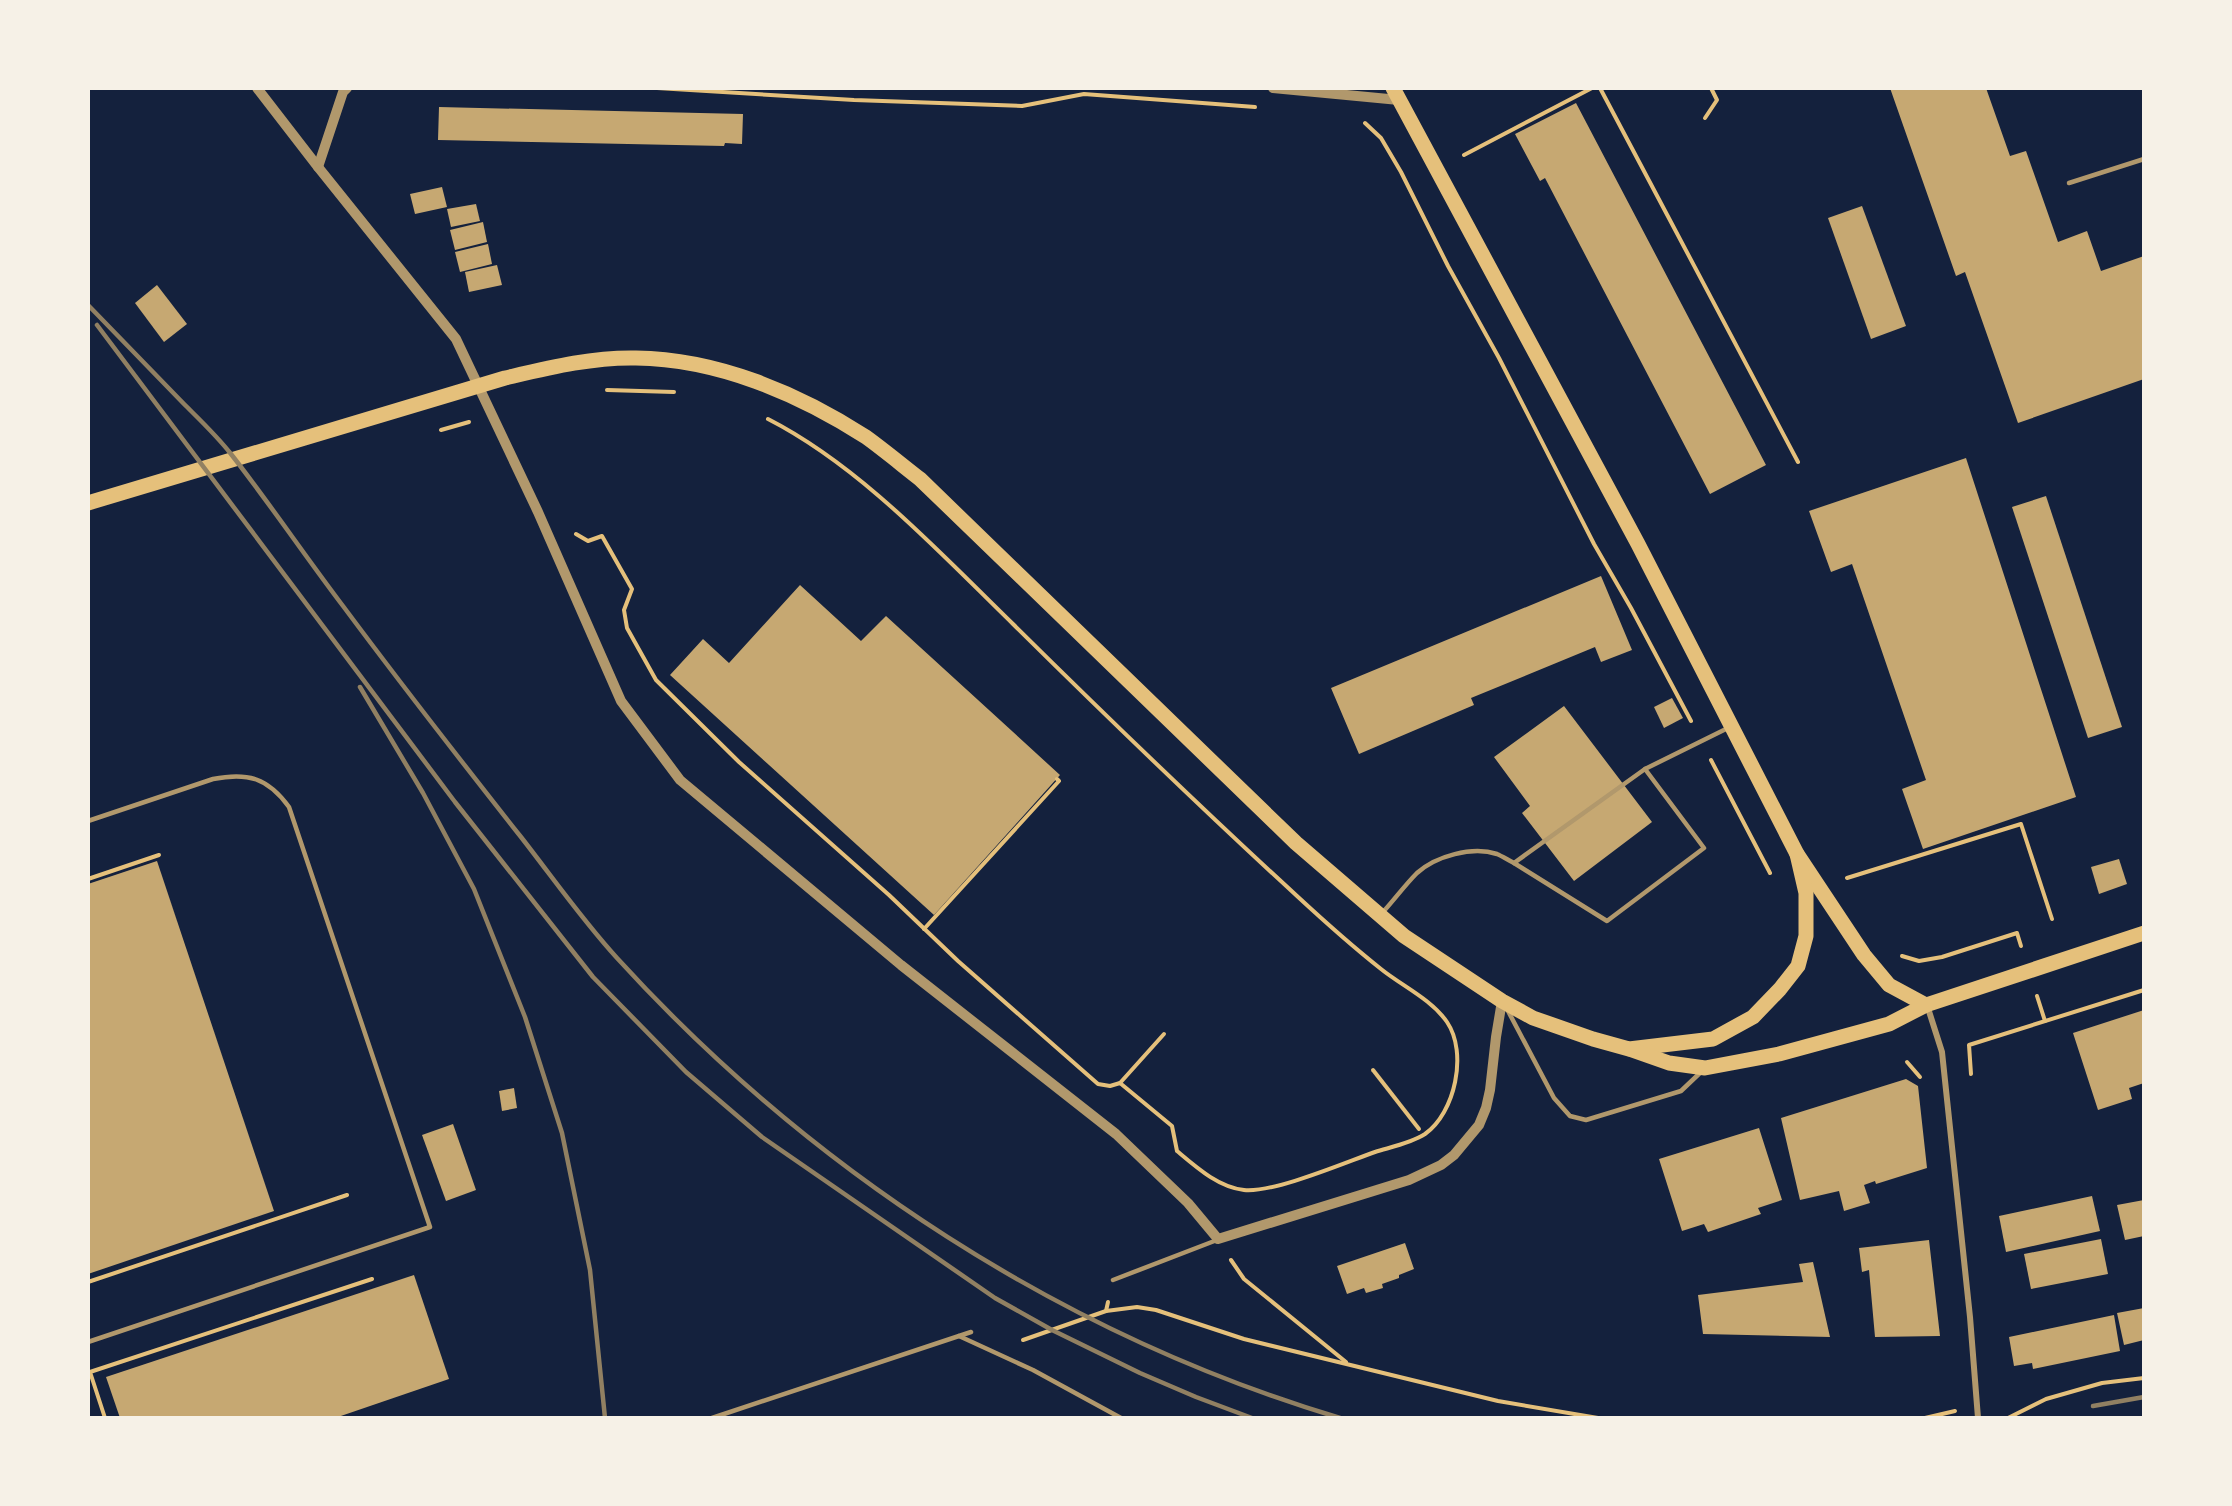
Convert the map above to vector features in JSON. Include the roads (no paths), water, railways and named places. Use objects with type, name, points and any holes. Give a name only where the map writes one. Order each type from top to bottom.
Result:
[{"type":"main road","points":[[1396,94],[1638,544],[1797,854],[1864,955],[1889,985],[1926,1005]]},
{"type":"main road","points":[[88,503],[506,378],[561,365],[614,358],[690,363],[726,371],[805,403],[865,437],[920,478],[1296,843],[1404,936],[1503,1002],[1533,1018],[1669,1063],[1705,1068],[1779,1054],[1889,1024],[1926,1005],[2144,933]]},
{"type":"main road","points":[[1629,1049],[1713,1039],[1754,1017],[1780,989],[1798,966],[1806,936],[1806,892],[1797,854]]},
{"type":"street","points":[[257,88],[456,339],[538,512],[621,701],[680,780],[901,965],[1116,1134],[1188,1203],[1218,1239],[1409,1180],[1442,1165],[1454,1155],[1479,1125],[1486,1108],[1503,1002]]},
{"type":"street","points":[[318,167],[343,92],[347,88]]},
{"type":"street","points":[[1273,88],[1396,94]]},
{"type":"street","points":[[1926,1005],[1942,1052],[1970,1317],[1977,1418]]},
{"type":"lane","points":[[2069,183],[2144,159]]},
{"type":"lane","points":[[1514,863],[1645,769],[1732,726]]},
{"type":"lane","points":[[1380,916],[1417,873],[1443,858],[1463,853],[1482,852],[1497,854],[1514,863],[1607,921],[1704,848],[1645,769]]},
{"type":"lane","points":[[88,821],[213,779],[229,776],[257,779],[280,794],[289,807],[430,1227],[88,1342]]},
{"type":"lane","points":[[1503,1002],[1554,1098],[1570,1116],[1586,1120],[1681,1091],[1705,1068]]},
{"type":"lane","points":[[1113,1280],[1218,1239]]},
{"type":"lane","points":[[712,1418],[971,1332]]},
{"type":"lane","points":[[959,1336],[1033,1370],[1121,1418]]},
{"type":"railway","points":[[88,305],[226,447],[387,664],[604,944],[693,1036],[773,1108],[858,1176],[948,1237],[1041,1292],[1138,1341],[1237,1383],[1340,1418]]},
{"type":"railway","points":[[97,325],[455,802],[593,977],[686,1072],[762,1137],[995,1298],[1052,1330],[1140,1373],[1252,1418]]},
{"type":"railway","points":[[360,687],[423,793],[474,889],[525,1017],[562,1133],[590,1270],[605,1418]]},
{"type":"railway","points":[[2093,1406],[2144,1397]]}]
